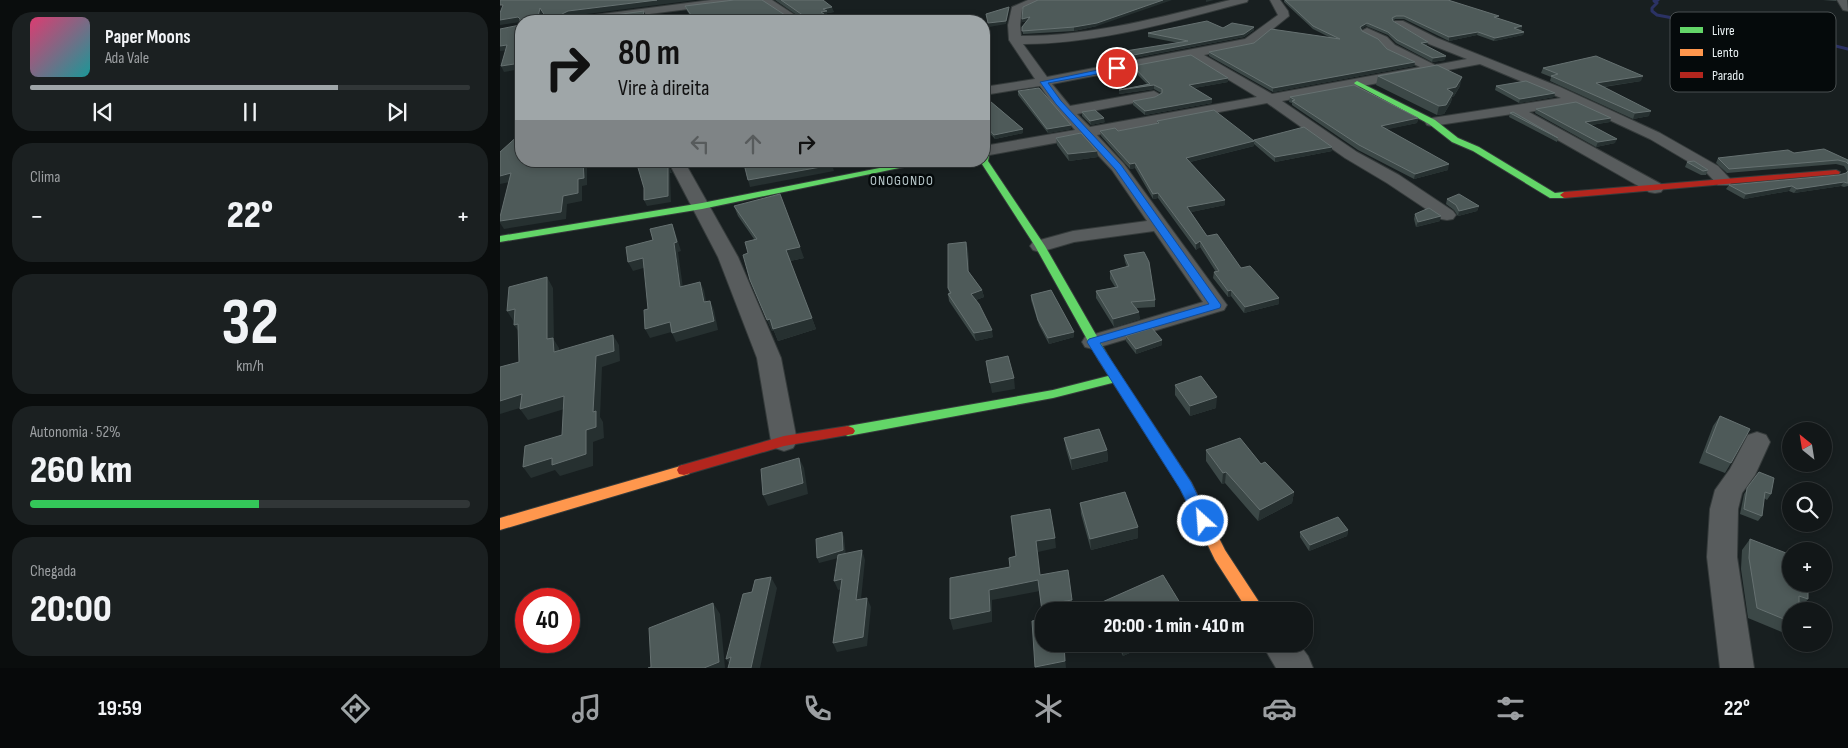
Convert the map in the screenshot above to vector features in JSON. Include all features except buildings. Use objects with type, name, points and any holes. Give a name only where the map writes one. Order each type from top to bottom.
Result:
[{"type":"street","points":[[617,15],[735,0]]},
{"type":"street","points":[[765,0],[789,15]]},
{"type":"street","points":[[1038,0],[1013,4],[1016,40],[1044,82],[1067,111],[1118,167],[1216,305],[1093,342]]},
{"type":"street","points":[[1016,40],[1057,40],[1114,32],[1243,0]]},
{"type":"street","points":[[990,90],[1194,54],[1254,39],[1284,16],[1283,11],[1274,0]]},
{"type":"street","points":[[1399,23],[1433,41],[1577,100],[1655,136],[1698,159],[1724,181]]},
{"type":"street","points":[[1367,31],[1383,40],[1391,48],[1431,68]]},
{"type":"street","points":[[1194,54],[1270,99],[1351,155],[1394,179],[1447,215]]},
{"type":"street","points":[[990,149],[1482,60]]},
{"type":"street","points":[[1117,68],[1179,115]]},
{"type":"street","points":[[1357,83],[1432,122],[1456,140],[1476,149],[1553,196],[1836,172]]},
{"type":"street","points":[[1067,111],[1154,95]]},
{"type":"street","points":[[1432,122],[1577,100]]},
{"type":"street","points":[[1516,110],[1655,188]]},
{"type":"street","points":[[679,167],[728,257],[769,358],[784,441]]},
{"type":"street","points":[[500,238],[702,206],[878,167]]},
{"type":"street","points":[[988,167],[1040,246],[1093,342],[1186,486],[1220,555],[1252,602]]},
{"type":"street","points":[[1040,246],[1073,237],[1160,225]]},
{"type":"street","points":[[500,524],[784,441],[960,412],[1053,394],[1116,378]]},
{"type":"street","points":[[1737,668],[1722,556],[1724,509],[1729,490],[1741,475],[1757,442]]},
{"type":"street","points":[[1285,652],[1296,668]]},
{"type":"waterway","points":[[1658,0],[1654,1],[1657,3],[1652,8],[1652,11],[1657,15],[1670,17]]},
{"type":"waterway","points":[[1836,46],[1848,49]]},
{"type":"traffic: fast","points":[[1357,83],[1432,122],[1455,140],[1476,149],[1553,196],[1564,195]]},
{"type":"traffic: fast","points":[[500,239],[702,206],[899,167]]},
{"type":"traffic: fast","points":[[988,167],[1040,246],[1104,359]]},
{"type":"traffic: fast","points":[[848,431],[1053,394],[1116,378]]},
{"type":"traffic: slow","points":[[1104,359],[1186,486],[1220,555],[1251,602]]},
{"type":"traffic: slow","points":[[500,524],[684,470]]},
{"type":"traffic: jam","points":[[1564,195],[1836,172]]},
{"type":"traffic: jam","points":[[684,470],[784,441],[848,431]]},
{"type":"district","name":"ONOGONDO","points":[[902,180]]},
{"type":"route","points":[[1117,68],[1044,82],[1059,102],[1118,167],[1216,305],[1093,342],[1186,486],[1203,521]]}]
